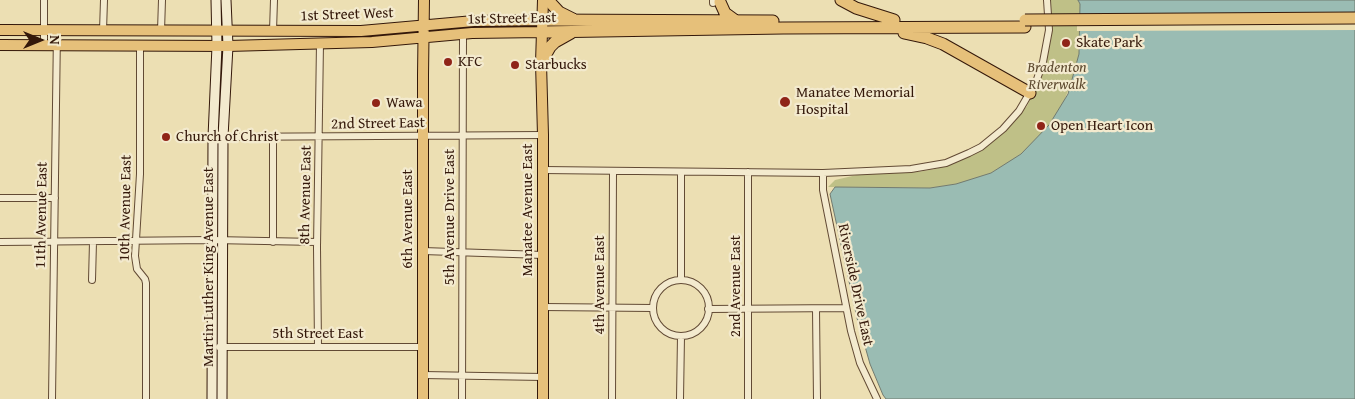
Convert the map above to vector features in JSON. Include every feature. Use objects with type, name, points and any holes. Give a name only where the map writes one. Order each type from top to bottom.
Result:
[{"type":"highway","points":[[548,0],[559,12],[574,20]]},
{"type":"highway","points":[[841,0],[856,8],[894,20]]},
{"type":"highway","points":[[704,20],[711,12],[716,1],[724,12],[736,20]]},
{"type":"highway","points":[[1024,23],[1355,18]]},
{"type":"highway","name":"1st Street West","points":[[543,20],[894,20],[1024,23]]},
{"type":"highway","points":[[1024,23],[1355,26]]},
{"type":"highway","name":"1st Street East","points":[[542,32],[868,28],[1024,23]]},
{"type":"highway","points":[[868,28],[919,36],[935,41],[959,52],[1030,93]]},
{"type":"highway","points":[[541,63],[550,47],[572,32]]},
{"type":"main road","name":"6th Avenue East","points":[[423,399],[424,0]]},
{"type":"main road","name":"Manatee Avenue East","points":[[543,0],[541,63],[543,135],[543,399]]},
{"type":"main road","name":"1st Street West","points":[[0,30],[361,30],[474,21],[543,20]]},
{"type":"main road","points":[[0,35],[14,30]]},
{"type":"main road","name":"1st Street East","points":[[0,45],[223,46],[381,41],[463,34],[542,32]]},
{"type":"street","points":[[44,0],[44,46]]},
{"type":"street","points":[[103,31],[104,0]]},
{"type":"street","points":[[161,31],[162,0]]},
{"type":"street","points":[[216,0],[223,31]]},
{"type":"street","points":[[223,46],[226,0]]},
{"type":"street","points":[[274,0],[274,31]]},
{"type":"street","points":[[543,170],[823,173],[920,168],[957,159],[981,147],[998,134],[1019,111],[1030,93],[1040,71],[1047,43],[1049,26],[1047,0]]},
{"type":"street","name":"11th Avenue East","points":[[52,399],[57,31]]},
{"type":"street","name":"5th Avenue Drive East","points":[[462,399],[463,34]]},
{"type":"street","name":"8th Avenue East","points":[[318,347],[317,242],[320,43]]},
{"type":"street","name":"10th Avenue East","points":[[140,46],[140,174],[136,266],[146,283],[146,399]]},
{"type":"street","name":"Martin Luther King Avenue East","points":[[212,399],[213,137],[223,46]]},
{"type":"street","name":"Martin Luther King Avenue East","points":[[222,399],[223,46]]},
{"type":"street","name":"2nd Street East","points":[[213,137],[543,135]]},
{"type":"street","points":[[272,137],[273,242]]},
{"type":"street","name":"4th Avenue East","points":[[612,399],[613,171]]},
{"type":"street","points":[[681,172],[681,280]]},
{"type":"street","name":"2nd Avenue East","points":[[748,172],[748,399]]},
{"type":"street","name":"Riverside Drive East","points":[[823,173],[823,190],[855,349],[871,390],[877,399]]},
{"type":"street","points":[[0,198],[55,198]]},
{"type":"street","points":[[0,242],[213,240],[317,242]]},
{"type":"street","points":[[92,280],[93,242]]},
{"type":"street","points":[[423,251],[543,255]]},
{"type":"street","points":[[681,280],[692,283],[700,288],[706,296],[708,309],[706,319],[700,328],[693,333],[680,336],[670,333],[661,327],[656,319],[653,308],[656,296],[662,288],[671,282],[681,280]]},
{"type":"street","points":[[543,307],[653,308]]},
{"type":"street","points":[[708,309],[846,308]]},
{"type":"street","points":[[816,309],[817,399]]},
{"type":"street","points":[[680,336],[680,399]]},
{"type":"street","name":"5th Street East","points":[[212,347],[423,347]]},
{"type":"street","points":[[423,375],[543,377]]},
{"type":"green space","name":"Bradenton Riverwalk","points":[[1051,0],[1078,0],[1080,4],[1079,54],[1074,75],[1063,104],[1032,145],[1013,160],[991,173],[963,183],[930,188],[828,187],[835,180],[861,174],[918,172],[949,165],[974,153],[995,139],[1027,106],[1038,84],[1046,62],[1052,34]]},
{"type":"water","points":[[1078,0],[1355,0],[1355,399],[886,399],[883,395],[870,364],[857,318],[830,194],[835,187],[930,188],[956,184],[991,173],[1021,154],[1049,125],[1068,94],[1079,54],[1080,4]]},
{"type":"pier","points":[[1355,14],[1355,30],[1077,31],[1077,15]]},
{"type":"place","name":"Skate Park","points":[[1066,43]]},
{"type":"place","name":"KFC","points":[[448,62]]},
{"type":"place","name":"Starbucks","points":[[515,65]]},
{"type":"place","name":"Manatee Memorial Hospital","points":[[785,102]]},
{"type":"place","name":"Wawa","points":[[376,103]]},
{"type":"place","name":"Open Heart Icon","points":[[1041,126]]},
{"type":"place","name":"Church of Christ","points":[[166,137]]}]
